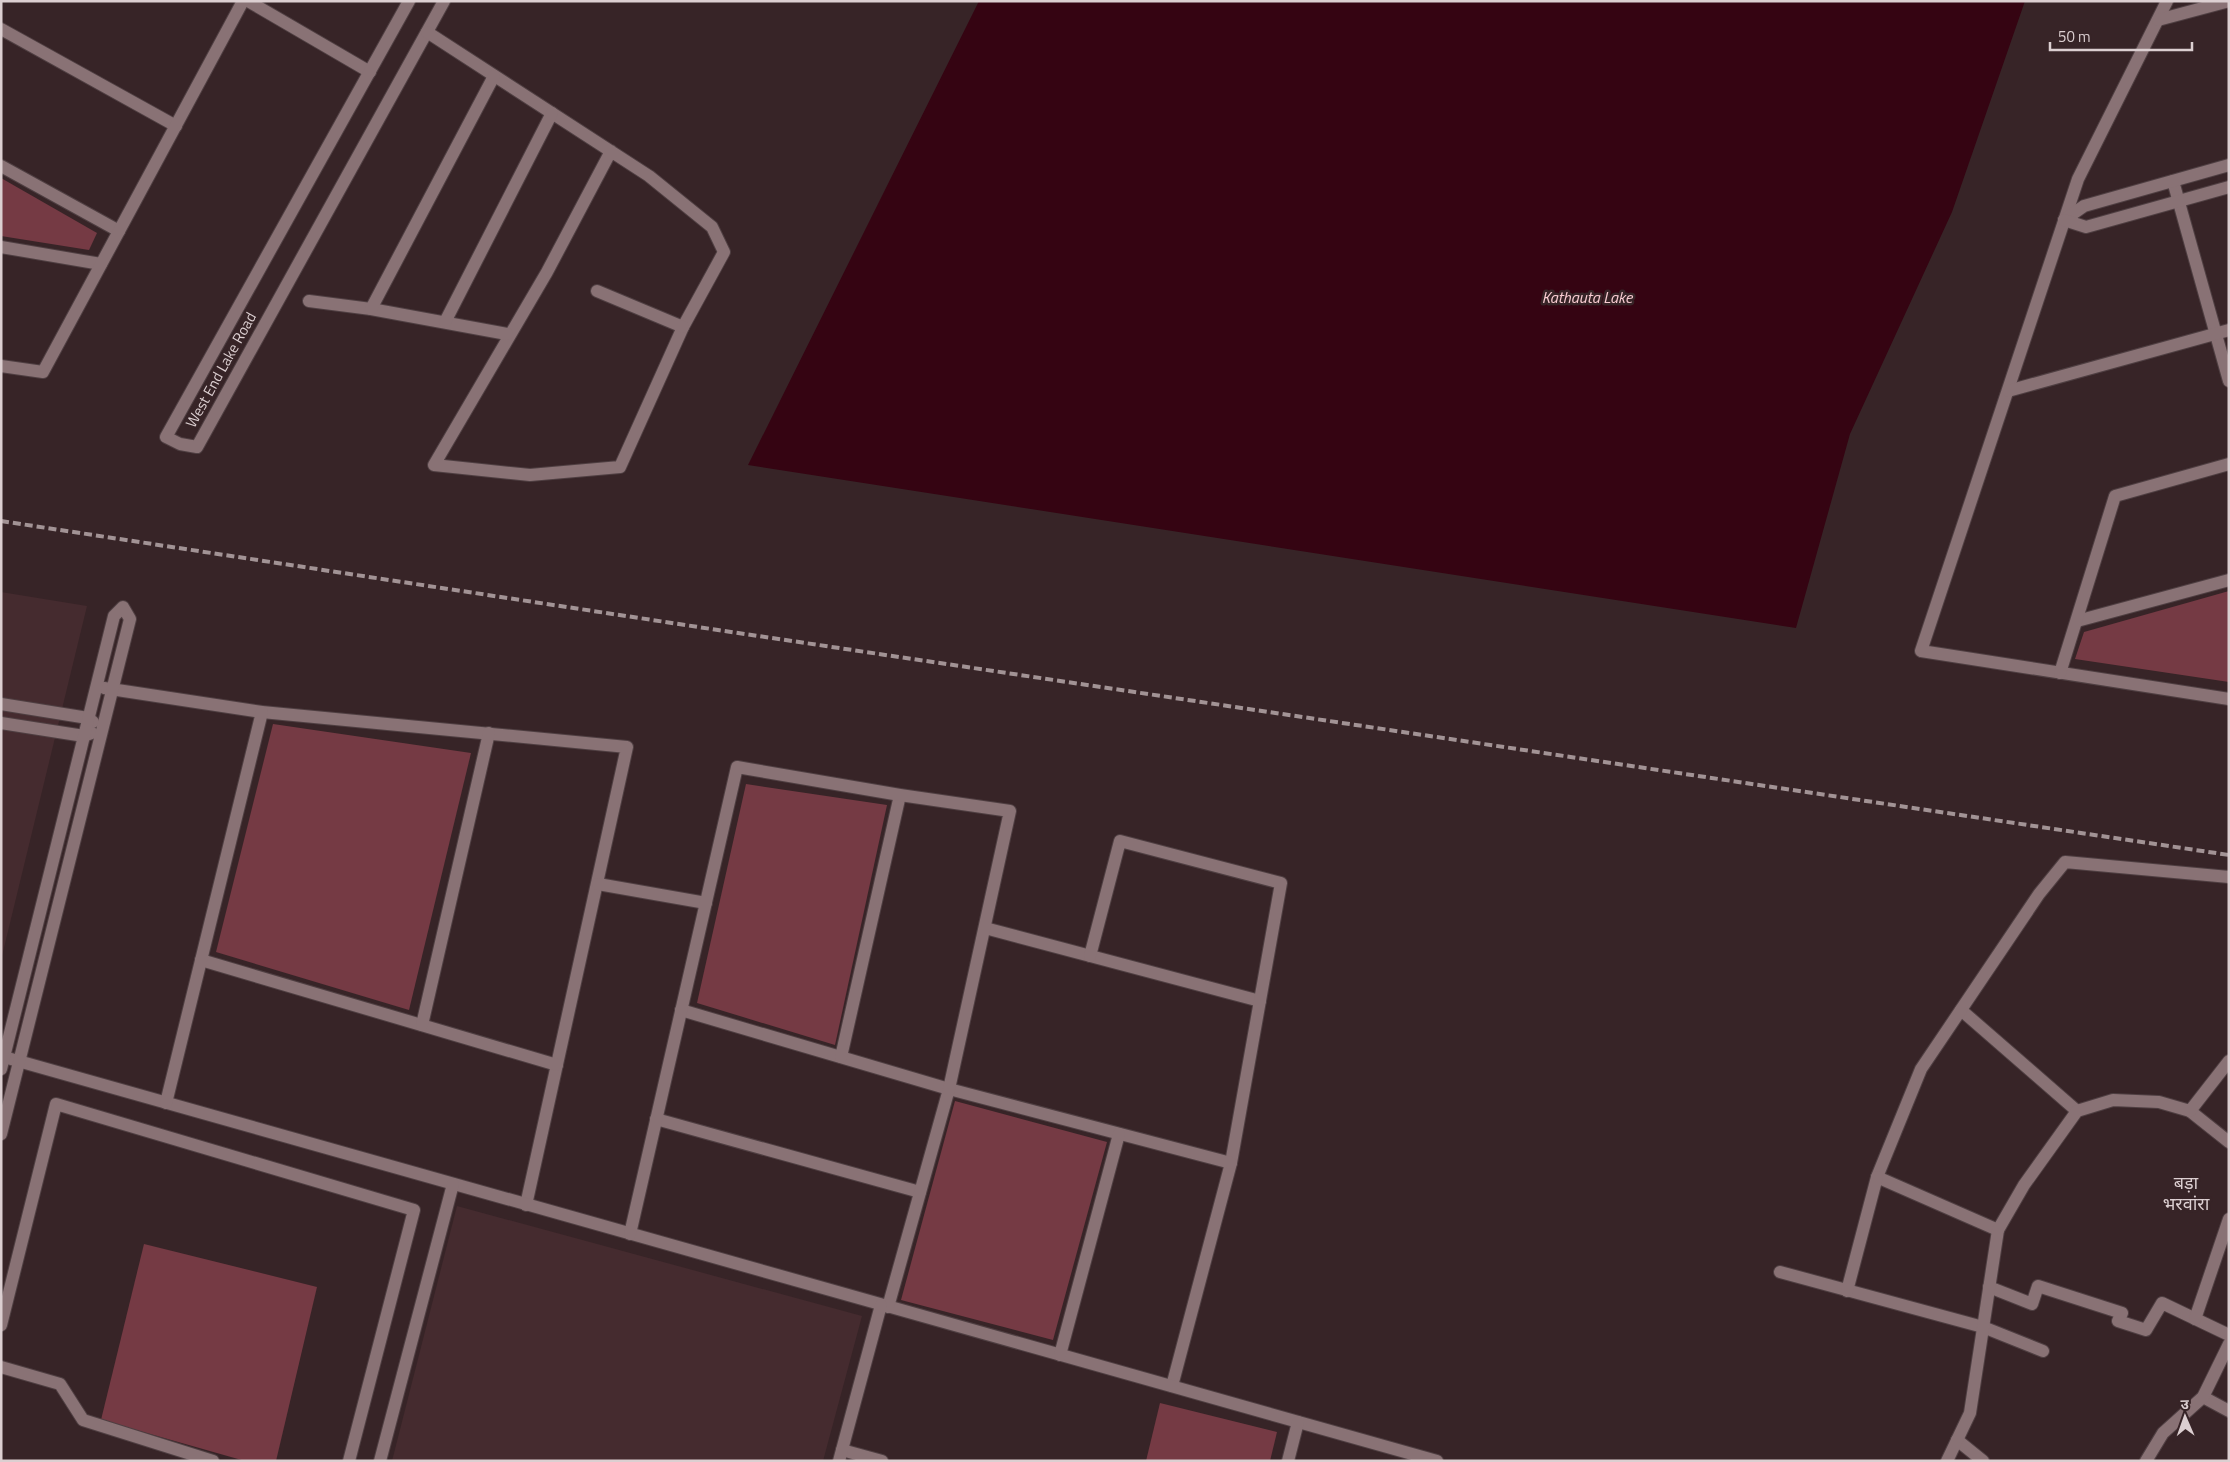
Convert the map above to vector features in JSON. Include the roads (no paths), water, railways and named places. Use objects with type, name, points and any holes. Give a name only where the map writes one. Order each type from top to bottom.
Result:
[{"type":"street","points":[[1,366],[43,372],[243,1]]},
{"type":"street","points":[[248,1],[370,72]]},
{"type":"street","name":"West End Lake Road","points":[[409,1],[166,437],[180,444],[197,447],[444,1]]},
{"type":"street","points":[[2167,1],[2078,179],[1921,651],[2229,699]]},
{"type":"street","points":[[2158,20],[2229,1]]},
{"type":"street","points":[[1,29],[176,126]]},
{"type":"street","points":[[427,32],[649,176],[712,227],[724,252],[683,327],[620,467],[530,475],[434,465],[548,272],[610,151]]},
{"type":"street","points":[[371,309],[494,76]]},
{"type":"street","points":[[445,322],[552,113]]},
{"type":"street","points":[[2064,220],[2084,206],[2229,165]]},
{"type":"street","points":[[1,166],[119,231]]},
{"type":"street","points":[[2174,181],[2229,381]]},
{"type":"street","points":[[2064,220],[2086,227],[2229,187]]},
{"type":"street","points":[[1,247],[101,264]]},
{"type":"street","points":[[597,291],[683,327]]},
{"type":"street","points":[[308,301],[371,309],[508,334]]},
{"type":"street","points":[[2008,391],[2229,330]]},
{"type":"street","points":[[2060,673],[2115,496],[2229,464]]},
{"type":"street","points":[[2076,621],[2229,580]]},
{"type":"street","points":[[1,1134],[20,1061],[130,619],[123,607],[114,616],[3,1063],[20,1061],[1437,1461]]},
{"type":"street","points":[[96,687],[262,712],[626,747],[598,884],[526,1205]]},
{"type":"street","points":[[1,704],[88,718],[102,731]]},
{"type":"street","points":[[166,1102],[262,712]]},
{"type":"street","points":[[1,723],[84,736],[102,731]]},
{"type":"street","points":[[422,1025],[489,733]]},
{"type":"street","points":[[630,1234],[737,768],[900,796],[1010,811],[949,1089],[841,1455],[882,1461]]},
{"type":"street","points":[[841,1057],[900,796]]},
{"type":"street","points":[[1090,956],[1120,842],[1281,882],[1231,1163],[1172,1386]]},
{"type":"street","points":[[1847,1290],[1877,1178],[1921,1069],[2039,894],[2065,862],[2229,877]]},
{"type":"street","points":[[598,884],[706,903]]},
{"type":"street","points":[[985,928],[1260,1001]]},
{"type":"street","points":[[201,960],[557,1065]]},
{"type":"street","points":[[681,1010],[949,1089],[1231,1163]]},
{"type":"street","points":[[1961,1010],[2078,1111]]},
{"type":"street","points":[[2190,1111],[2229,1061]]},
{"type":"street","points":[[1947,1461],[1970,1413],[1998,1230],[2024,1185],[2078,1111],[2113,1100],[2159,1102],[2190,1111],[2229,1142]]},
{"type":"street","points":[[1,1325],[56,1104],[414,1210],[349,1461]]},
{"type":"street","points":[[656,1119],[920,1192]]},
{"type":"street","points":[[1060,1355],[1119,1134]]},
{"type":"street","points":[[1877,1178],[1998,1230]]},
{"type":"street","points":[[380,1461],[453,1184]]},
{"type":"street","points":[[2195,1319],[2229,1219]]},
{"type":"street","points":[[1780,1272],[1983,1327],[2043,1351]]},
{"type":"street","points":[[1989,1287],[2032,1304],[2038,1286],[2122,1313],[2118,1321],[2146,1330],[2162,1303],[2229,1336]]},
{"type":"street","points":[[2146,1461],[2163,1433],[2203,1397],[2229,1344]]},
{"type":"street","points":[[1,1367],[60,1384],[83,1420],[213,1461]]},
{"type":"street","points":[[2203,1397],[2229,1411]]},
{"type":"street","points":[[1288,1461],[1298,1422]]},
{"type":"street","points":[[1957,1440],[1983,1461]]},
{"type":"water","name":"Kathauta Lake","points":[[979,1],[2025,1],[1952,212],[1850,434],[1796,628],[748,465]]},
{"type":"railway","points":[[1,521],[2229,855]]},
{"type":"district","name":"बड़ा भरवांरा","points":[[2186,1193]]}]
